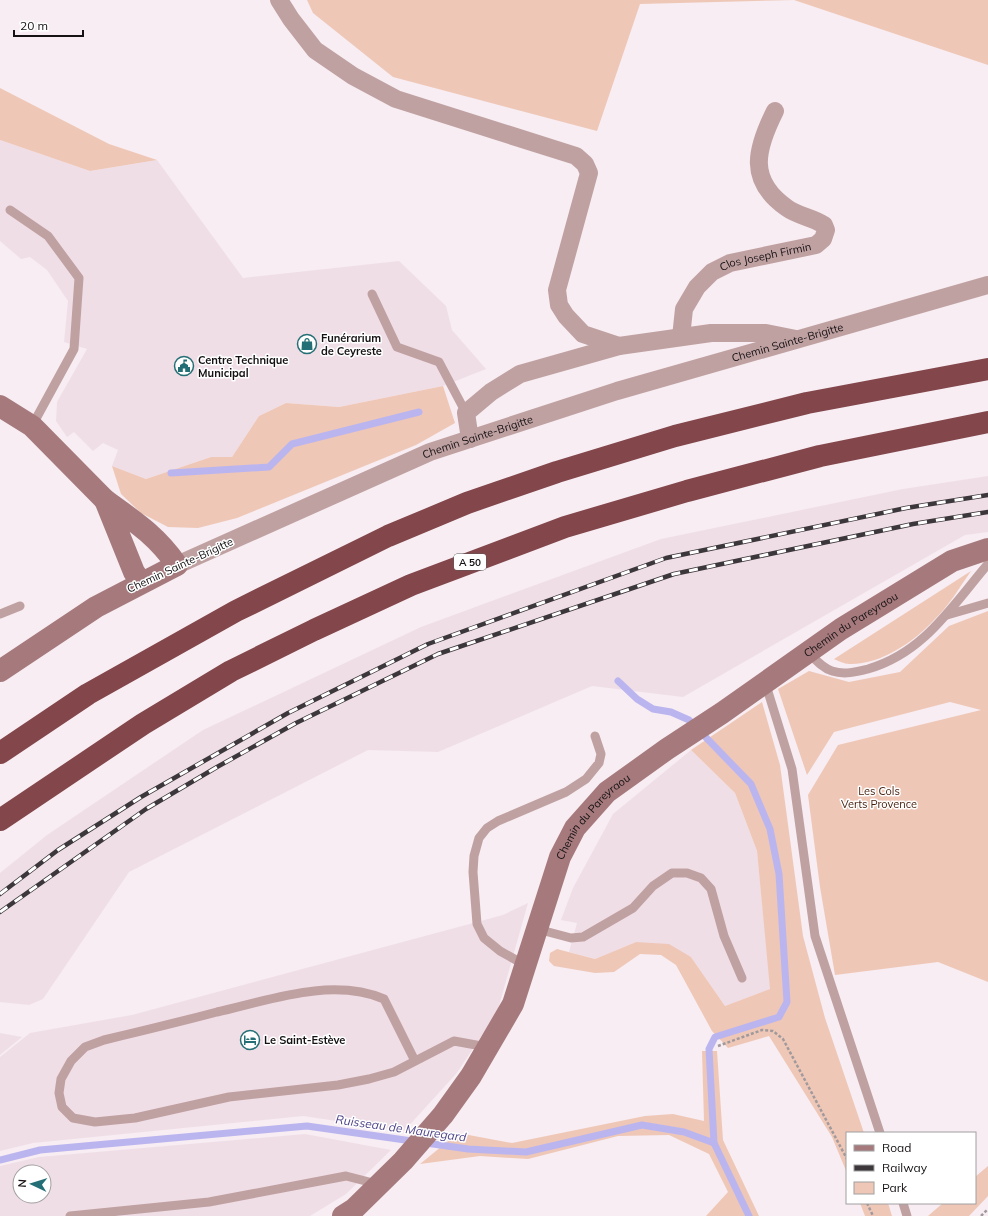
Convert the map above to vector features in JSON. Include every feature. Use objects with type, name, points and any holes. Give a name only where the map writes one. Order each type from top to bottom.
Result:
[{"type":"highway","points":[[0,753],[88,694],[236,611],[388,536],[467,503],[557,472],[674,436],[806,403],[988,369]]},
{"type":"highway","name":"A 50","points":[[0,820],[136,729],[231,671],[314,630],[411,585],[565,527],[687,492],[820,456],[988,422]]},
{"type":"street","points":[[279,0],[291,19],[315,50],[353,76],[396,99],[576,156],[585,164],[589,173],[557,290],[559,305],[566,316],[583,334],[619,346]]},
{"type":"street","name":"Clos Joseph Firmin","points":[[681,337],[684,309],[697,287],[712,272],[730,263],[816,245],[823,239],[826,230],[824,225],[788,209],[769,192],[760,177],[759,154],[765,132],[775,111]]},
{"type":"street","name":"Chemin Sainte-Brigitte","points":[[0,671],[96,607],[141,582],[430,452],[617,391],[988,285]]},
{"type":"street","points":[[470,439],[466,413],[491,392],[520,374],[619,346],[711,333],[766,333],[798,339]]},
{"type":"street","points":[[0,406],[32,426],[105,500],[153,536],[163,546],[176,565]]},
{"type":"street","points":[[105,500],[134,572],[141,582]]},
{"type":"street","name":"Chemin du Pareyraou","points":[[343,1216],[354,1209],[403,1161],[443,1115],[471,1076],[513,1004],[560,858],[575,828],[607,792],[666,749],[722,713],[841,629],[952,561],[986,557]]},
{"type":"lane","points":[[10,210],[48,236],[79,278],[74,349],[32,426]]},
{"type":"lane","points":[[372,294],[397,346],[439,362],[466,413]]},
{"type":"lane","points":[[808,652],[819,664],[831,671],[850,674],[878,666],[915,646],[938,626],[986,557]]},
{"type":"lane","points":[[947,615],[988,603]]},
{"type":"lane","points":[[0,614],[20,606]]},
{"type":"lane","points":[[765,682],[792,769],[815,936],[880,1132]]},
{"type":"lane","points":[[525,964],[500,951],[484,938],[477,924],[473,872],[474,856],[480,838],[487,828],[498,821],[566,792],[586,779],[599,763],[601,754],[595,736]]},
{"type":"lane","points":[[537,929],[571,938],[583,936],[633,908],[653,886],[672,873],[687,873],[701,878],[711,889],[724,936],[742,978]]},
{"type":"lane","points":[[415,1061],[398,1030],[390,1006],[384,999],[365,994],[335,990],[300,992],[98,1042],[86,1048],[71,1061],[61,1079],[59,1093],[62,1107],[73,1118],[95,1122],[135,1118],[229,1097],[369,1079],[394,1072],[454,1041],[488,1047]]},
{"type":"lane","points":[[70,1216],[209,1202],[346,1176],[378,1185]]},
{"type":"lane","points":[[903,1204],[908,1216]]},
{"type":"path","points":[[718,1046],[762,1030],[773,1031],[783,1039],[846,1157]]},
{"type":"path","points":[[867,1204],[873,1216]]},
{"type":"path","points":[[981,1216],[988,1209]]},
{"type":"shaded area","points":[[0,140],[90,171],[157,160],[243,278],[399,261],[446,306],[452,330],[486,369],[443,386],[339,407],[286,403],[259,416],[232,457],[211,457],[146,479],[112,466],[118,450],[103,443],[93,451],[74,432],[67,437],[56,421],[57,402],[87,349],[64,342],[68,301],[47,270],[30,257],[21,259],[0,241]]},
{"type":"shaded area","points":[[988,476],[988,532],[965,535],[683,697],[592,686],[438,752],[368,750],[129,872],[43,999],[29,1005],[0,1002],[0,873],[47,835],[203,730],[421,627],[661,539],[903,489]]},
{"type":"shaded area","points":[[691,750],[735,793],[757,851],[771,989],[725,1006],[691,957],[636,942],[595,959],[569,952],[577,923],[561,920],[573,888],[613,814]]},
{"type":"shaded area","points":[[528,903],[497,1013],[456,1074],[404,1131],[303,1116],[33,1143],[0,1151],[0,1057],[30,1033],[132,1015],[503,915]]},
{"type":"shaded area","points":[[0,1033],[22,1037],[0,1055]]},
{"type":"shaded area","points":[[305,1134],[391,1150],[346,1194],[310,1216],[0,1216],[0,1166],[39,1157]]},
{"type":"green space","points":[[307,0],[794,0],[640,4],[597,131],[393,77],[313,13]]},
{"type":"green space","points":[[794,0],[988,0],[988,65]]},
{"type":"green space","points":[[0,88],[109,144],[157,160],[90,171],[0,140]]},
{"type":"green space","points":[[443,386],[455,423],[416,445],[237,518],[198,528],[168,527],[141,513],[121,494],[112,466],[146,479],[211,457],[232,457],[259,416],[286,403],[339,407]]},
{"type":"green space","points":[[971,571],[939,615],[917,636],[896,651],[873,661],[861,663],[847,664],[834,659]]},
{"type":"green space","name":"Les Cols Verts Provence","points":[[988,611],[988,982],[938,962],[835,975],[820,887],[808,795],[838,745],[981,710],[950,702],[834,732],[807,775],[778,689],[809,671],[849,682],[900,672],[949,626]]},
{"type":"green space","points":[[762,702],[780,765],[803,936],[825,1018],[864,1132],[846,1132],[846,1171],[832,1137],[769,1036],[728,1048],[712,1031],[676,965],[661,955],[640,954],[614,972],[595,973],[554,966],[549,961],[550,953],[557,949],[595,959],[636,942],[669,944],[691,957],[725,1006],[770,989],[757,851],[735,793],[691,750]]},
{"type":"green space","points":[[702,1051],[717,1051],[723,1140],[759,1216],[706,1216],[728,1192],[709,1154],[669,1135],[618,1136],[528,1159],[480,1156],[420,1164],[458,1133],[512,1143],[645,1116],[673,1114],[704,1121]]},
{"type":"green space","points":[[988,1166],[988,1196],[969,1216],[928,1216],[942,1204],[976,1204],[976,1176]]},
{"type":"green space","points":[[860,1204],[888,1204],[892,1216],[865,1216]]},
{"type":"waterway","points":[[171,473],[269,467],[292,444],[419,412]]},
{"type":"waterway","points":[[618,681],[637,699],[653,709],[671,712],[689,720],[751,784],[770,829],[779,874],[787,1002],[779,1017],[715,1037],[709,1049],[714,1143]]},
{"type":"waterway","name":"Ruisseau de Mauregard","points":[[0,1160],[40,1150],[307,1126],[468,1149],[526,1152],[642,1125],[684,1132],[714,1143],[749,1216]]},
{"type":"railway","points":[[0,894],[58,850],[141,797],[288,713],[428,644],[666,558],[906,508],[988,495]]},
{"type":"railway","points":[[0,912],[146,809],[217,767],[296,723],[438,654],[674,574],[913,524],[988,512]]},
{"type":"place","name":"Funérarium de Ceyreste","points":[[307,344]]},
{"type":"place","name":"Centre Technique Municipal","points":[[184,366]]},
{"type":"place","name":"Le Saint-Estève","points":[[250,1040]]}]
